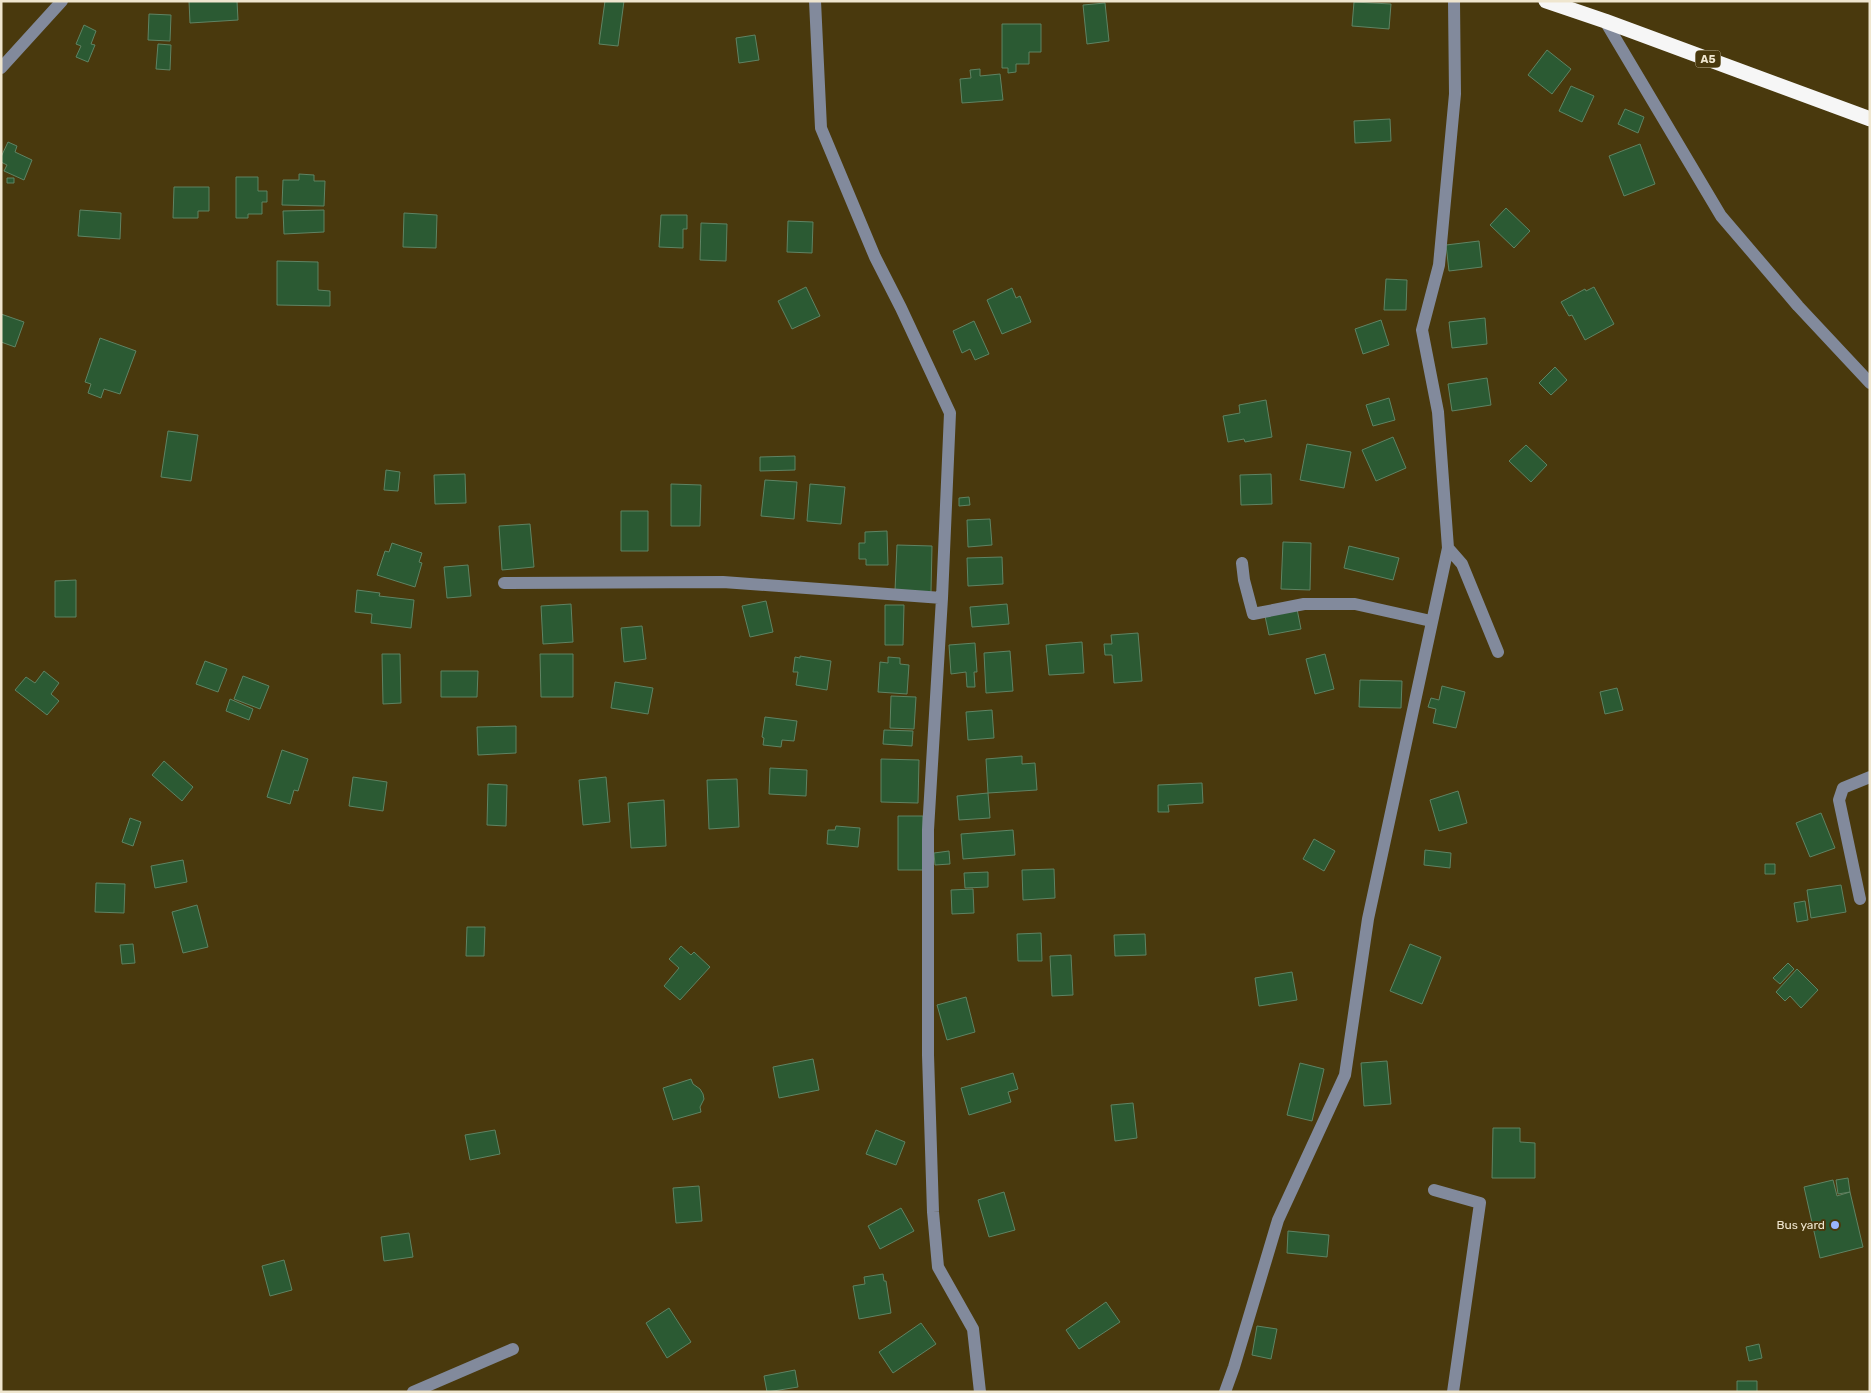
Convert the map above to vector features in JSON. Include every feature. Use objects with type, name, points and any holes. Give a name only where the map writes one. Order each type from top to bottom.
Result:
[{"type":"highway","name":"A5","points":[[1546,1],[1870,119]]},
{"type":"street","points":[[1,68],[62,1]]},
{"type":"street","points":[[815,1],[821,128],[875,256],[950,413],[942,598],[928,830],[928,1055],[933,1212],[938,1267],[973,1329],[980,1392]]},
{"type":"street","points":[[1225,1392],[1278,1220],[1345,1075],[1368,919],[1448,548],[1438,412],[1422,330],[1439,265],[1455,94],[1454,1]]},
{"type":"street","points":[[1605,21],[1721,216],[1798,306],[1870,383]]},
{"type":"street","points":[[1448,548],[1462,564],[1498,652]]},
{"type":"street","points":[[1242,563],[1252,614],[1314,603],[1355,604],[1431,621]]},
{"type":"street","points":[[504,583],[723,582],[942,598]]},
{"type":"street","points":[[1860,899],[1839,800],[1843,788],[1870,777]]},
{"type":"street","points":[[1434,1190],[1480,1203],[1453,1392]]},
{"type":"street","points":[[413,1392],[513,1350]]},
{"type":"building","points":[[189,1],[237,1],[238,20],[190,23]]},
{"type":"building","points":[[605,1],[624,1],[618,46],[599,44]]},
{"type":"building","points":[[1354,2],[1391,4],[1389,29],[1352,26]]},
{"type":"building","points":[[1105,3],[1109,41],[1087,44],[1083,5]]},
{"type":"building","points":[[149,14],[171,15],[170,41],[148,40]]},
{"type":"building","points":[[1002,24],[1041,24],[1041,52],[1029,52],[1029,64],[1016,64],[1016,72],[1008,73],[1008,68],[1002,68]]},
{"type":"building","points":[[84,25],[96,31],[91,44],[95,45],[88,62],[76,57],[81,46],[76,44]]},
{"type":"building","points":[[755,35],[759,60],[739,63],[736,38]]},
{"type":"building","points":[[158,44],[171,45],[170,70],[156,69]]},
{"type":"building","points":[[1547,50],[1571,69],[1552,94],[1528,75]]},
{"type":"building","points":[[980,69],[980,76],[1000,74],[1003,100],[962,103],[960,79],[971,78],[970,70]]},
{"type":"building","points":[[1571,86],[1594,96],[1582,122],[1559,111]]},
{"type":"building","points":[[1625,109],[1644,117],[1638,133],[1618,124]]},
{"type":"building","points":[[1390,119],[1391,141],[1355,143],[1354,121]]},
{"type":"building","points":[[8,142],[17,146],[15,152],[32,160],[24,180],[4,171],[7,165],[1,162],[1,157]]},
{"type":"building","points":[[1640,144],[1655,184],[1624,196],[1609,156]]},
{"type":"building","points":[[299,174],[314,175],[314,181],[325,181],[324,206],[282,205],[283,180],[299,180]]},
{"type":"building","points":[[236,177],[258,177],[258,191],[267,191],[267,202],[262,202],[262,214],[248,214],[248,218],[236,218]]},
{"type":"building","points":[[7,178],[14,178],[14,183],[7,183]]},
{"type":"building","points":[[174,187],[209,187],[209,211],[198,211],[198,218],[173,218]]},
{"type":"building","points":[[1506,208],[1530,231],[1514,248],[1490,225]]},
{"type":"building","points":[[80,210],[121,213],[120,239],[78,236]]},
{"type":"building","points":[[324,210],[324,232],[284,234],[283,211]]},
{"type":"building","points":[[404,213],[437,215],[436,248],[403,247]]},
{"type":"building","points":[[661,215],[687,215],[687,229],[683,229],[683,248],[659,247]]},
{"type":"building","points":[[788,221],[813,222],[812,253],[787,252]]},
{"type":"building","points":[[701,223],[727,224],[726,261],[700,260]]},
{"type":"building","points":[[1479,241],[1482,267],[1449,271],[1446,245]]},
{"type":"building","points":[[277,261],[318,262],[318,290],[330,291],[330,306],[277,305]]},
{"type":"building","points":[[1386,279],[1407,280],[1406,310],[1384,310]]},
{"type":"building","points":[[806,287],[820,316],[792,329],[778,301]]},
{"type":"building","points":[[1594,287],[1614,324],[1585,340],[1572,315],[1569,316],[1561,302],[1585,289],[1586,291]]},
{"type":"building","points":[[1012,288],[1016,298],[1020,296],[1031,322],[1002,334],[987,300]]},
{"type":"building","points":[[1,314],[24,322],[15,347],[1,342]]},
{"type":"building","points":[[1485,318],[1487,344],[1452,348],[1449,322]]},
{"type":"building","points":[[1381,320],[1389,345],[1363,354],[1355,329]]},
{"type":"building","points":[[974,321],[989,354],[975,360],[970,349],[962,353],[953,331]]},
{"type":"building","points":[[100,338],[136,351],[120,394],[104,389],[101,398],[88,393],[91,384],[85,382]]},
{"type":"building","points":[[1555,367],[1567,380],[1551,395],[1539,383]]},
{"type":"building","points":[[1487,378],[1491,405],[1452,411],[1448,384]]},
{"type":"building","points":[[1389,398],[1395,420],[1373,426],[1366,405]]},
{"type":"building","points":[[1266,400],[1272,437],[1245,442],[1244,439],[1228,442],[1223,416],[1240,413],[1239,405]]},
{"type":"building","points":[[168,431],[198,435],[191,481],[161,477]]},
{"type":"building","points":[[1393,437],[1406,468],[1376,481],[1362,450]]},
{"type":"building","points":[[1307,444],[1351,452],[1344,488],[1300,480]]},
{"type":"building","points":[[1526,445],[1547,465],[1531,482],[1509,461]]},
{"type":"building","points":[[795,456],[795,470],[760,471],[760,457]]},
{"type":"building","points":[[386,470],[400,472],[398,491],[384,490]]},
{"type":"building","points":[[465,474],[466,503],[435,504],[434,475]]},
{"type":"building","points":[[1271,474],[1272,504],[1241,505],[1240,475]]},
{"type":"building","points":[[765,480],[797,482],[794,519],[761,516]]},
{"type":"building","points":[[671,484],[701,485],[700,526],[671,526]]},
{"type":"building","points":[[810,484],[845,487],[841,524],[807,521]]},
{"type":"building","points":[[969,497],[970,505],[959,506],[959,498]]},
{"type":"building","points":[[621,511],[648,511],[648,551],[621,551]]},
{"type":"building","points":[[990,519],[992,545],[968,547],[967,520]]},
{"type":"building","points":[[530,524],[534,567],[502,570],[499,526]]},
{"type":"building","points":[[887,531],[888,565],[866,565],[866,559],[859,559],[859,543],[865,543],[865,532]]},
{"type":"building","points":[[1283,542],[1311,543],[1310,590],[1281,589]]},
{"type":"building","points":[[392,543],[422,553],[419,562],[422,563],[415,587],[377,575],[385,551],[389,552]]},
{"type":"building","points":[[897,545],[932,546],[931,592],[895,591]]},
{"type":"building","points":[[1349,546],[1399,558],[1393,580],[1344,568]]},
{"type":"building","points":[[1002,557],[1003,584],[968,586],[967,558]]},
{"type":"building","points":[[468,565],[471,596],[447,598],[444,567]]},
{"type":"building","points":[[76,580],[76,617],[55,617],[55,581]]},
{"type":"building","points":[[357,590],[380,593],[379,596],[414,600],[411,628],[371,623],[372,614],[355,612]]},
{"type":"building","points":[[766,601],[773,632],[750,637],[742,606]]},
{"type":"building","points":[[571,604],[573,642],[543,644],[541,606]]},
{"type":"building","points":[[1007,604],[1009,624],[972,627],[970,607]]},
{"type":"building","points":[[885,605],[904,605],[903,645],[885,645]]},
{"type":"building","points":[[1297,609],[1301,629],[1269,635],[1265,616]]},
{"type":"building","points":[[642,626],[646,659],[624,662],[621,628]]},
{"type":"building","points":[[1138,633],[1142,681],[1114,683],[1112,655],[1105,655],[1104,644],[1112,644],[1111,635]]},
{"type":"building","points":[[1082,642],[1084,673],[1049,675],[1046,645]]},
{"type":"building","points":[[975,643],[977,672],[974,672],[975,687],[967,687],[966,672],[951,674],[949,645]]},
{"type":"building","points":[[1010,651],[1013,691],[986,693],[984,653]]},
{"type":"building","points":[[382,654],[400,654],[401,703],[383,704]]},
{"type":"building","points":[[540,654],[573,654],[573,697],[541,697]]},
{"type":"building","points":[[1325,654],[1334,689],[1315,694],[1306,659]]},
{"type":"building","points":[[800,656],[831,661],[827,690],[796,685],[798,672],[793,672],[795,657],[800,658]]},
{"type":"building","points":[[888,657],[900,658],[900,664],[909,665],[907,694],[878,692],[880,662],[888,663]]},
{"type":"building","points":[[205,661],[227,669],[218,692],[196,684]]},
{"type":"building","points":[[44,671],[59,683],[51,694],[59,701],[47,715],[15,690],[26,677],[35,683]]},
{"type":"building","points":[[441,671],[478,671],[477,697],[441,697]]},
{"type":"building","points":[[243,676],[269,686],[260,709],[234,699]]},
{"type":"building","points":[[1360,680],[1402,681],[1401,708],[1359,707]]},
{"type":"building","points":[[615,682],[653,688],[648,714],[611,708]]},
{"type":"building","points":[[1442,686],[1465,692],[1456,728],[1433,723],[1436,709],[1428,707],[1431,698],[1439,700]]},
{"type":"building","points":[[1617,688],[1623,710],[1605,714],[1600,692]]},
{"type":"building","points":[[891,696],[916,697],[914,729],[890,728]]},
{"type":"building","points":[[230,699],[253,709],[249,720],[226,711]]},
{"type":"building","points":[[992,710],[994,738],[968,740],[966,712]]},
{"type":"building","points":[[765,717],[797,721],[794,741],[782,740],[781,747],[763,745],[764,738],[762,737]]},
{"type":"building","points":[[516,726],[516,753],[478,755],[477,727]]},
{"type":"building","points":[[884,730],[913,731],[912,746],[883,744]]},
{"type":"building","points":[[282,750],[308,759],[298,791],[294,790],[290,804],[267,797]]},
{"type":"building","points":[[1022,756],[1022,764],[1035,763],[1037,790],[988,793],[986,759]]},
{"type":"building","points":[[881,759],[919,760],[918,803],[881,802]]},
{"type":"building","points":[[164,761],[193,787],[182,801],[152,775]]},
{"type":"building","points":[[770,768],[807,770],[806,796],[769,794]]},
{"type":"building","points":[[353,777],[387,782],[383,811],[349,806]]},
{"type":"building","points":[[606,777],[610,822],[583,825],[579,780]]},
{"type":"building","points":[[737,779],[739,827],[709,829],[707,780]]},
{"type":"building","points":[[1202,783],[1203,803],[1168,805],[1169,812],[1158,812],[1158,785]]},
{"type":"building","points":[[488,784],[507,785],[506,826],[487,825]]},
{"type":"building","points":[[1458,791],[1467,823],[1439,831],[1430,800]]},
{"type":"building","points":[[988,793],[990,818],[959,820],[957,796]]},
{"type":"building","points":[[664,800],[666,846],[631,848],[628,803]]},
{"type":"building","points":[[1821,813],[1835,848],[1810,857],[1796,823]]},
{"type":"building","points":[[898,816],[923,816],[923,870],[898,870]]},
{"type":"building","points":[[130,818],[141,822],[133,846],[122,842]]},
{"type":"building","points":[[836,826],[860,828],[858,847],[827,844],[828,830],[835,830]]},
{"type":"building","points":[[1013,830],[1015,855],[963,859],[961,834]]},
{"type":"building","points":[[1314,839],[1335,851],[1324,871],[1303,859]]},
{"type":"building","points":[[1425,850],[1451,853],[1450,868],[1424,865]]},
{"type":"building","points":[[949,851],[950,864],[935,865],[934,853]]},
{"type":"building","points":[[183,860],[187,882],[155,888],[151,866]]},
{"type":"building","points":[[1765,864],[1775,864],[1775,874],[1765,874]]},
{"type":"building","points":[[1054,869],[1055,898],[1023,900],[1022,870]]},
{"type":"building","points":[[988,872],[988,887],[965,888],[964,873]]},
{"type":"building","points":[[96,883],[125,884],[124,913],[95,912]]},
{"type":"building","points":[[1841,885],[1846,912],[1811,918],[1807,890]]},
{"type":"building","points":[[973,889],[974,913],[952,914],[951,890]]},
{"type":"building","points":[[1805,901],[1808,920],[1797,922],[1794,903]]},
{"type":"building","points":[[197,905],[208,947],[183,953],[172,912]]},
{"type":"building","points":[[467,927],[485,927],[484,956],[466,956]]},
{"type":"building","points":[[1041,933],[1042,961],[1018,961],[1017,934]]},
{"type":"building","points":[[1145,934],[1146,955],[1115,956],[1114,935]]},
{"type":"building","points":[[133,944],[135,963],[122,964],[120,945]]},
{"type":"building","points":[[1410,944],[1441,957],[1422,1004],[1390,991]]},
{"type":"building","points":[[681,946],[691,955],[694,952],[710,967],[680,1000],[664,986],[679,968],[669,959]]},
{"type":"building","points":[[1071,955],[1073,995],[1052,996],[1050,956]]},
{"type":"building","points":[[1788,963],[1794,969],[1780,984],[1773,978]]},
{"type":"building","points":[[1797,969],[1818,990],[1801,1008],[1790,996],[1785,1001],[1776,992]]},
{"type":"building","points":[[1292,972],[1297,1000],[1259,1006],[1255,978]]},
{"type":"building","points":[[966,997],[975,1032],[947,1040],[937,1005]]},
{"type":"building","points":[[813,1059],[819,1090],[779,1098],[773,1067]]},
{"type":"building","points":[[1387,1061],[1391,1104],[1364,1106],[1361,1063]]},
{"type":"building","points":[[1300,1063],[1324,1069],[1312,1121],[1287,1115]]},
{"type":"building","points":[[1013,1073],[1018,1089],[1008,1092],[1011,1102],[969,1115],[961,1088]]},
{"type":"building","points":[[691,1079],[693,1084],[703,1094],[704,1099],[700,1107],[701,1112],[673,1120],[663,1088]]},
{"type":"building","points":[[1133,1103],[1137,1138],[1115,1141],[1111,1105]]},
{"type":"building","points":[[1493,1128],[1520,1128],[1520,1142],[1535,1143],[1535,1178],[1492,1178]]},
{"type":"building","points":[[495,1130],[500,1154],[470,1160],[465,1135]]},
{"type":"building","points":[[876,1130],[905,1142],[896,1165],[866,1154]]},
{"type":"building","points":[[1848,1178],[1850,1192],[1838,1194],[1836,1180]]},
{"type":"building","name":"Bus yard","points":[[1833,1180],[1837,1196],[1850,1192],[1863,1247],[1820,1258],[1804,1187]]},
{"type":"building","points":[[699,1186],[702,1221],[676,1223],[673,1188]]},
{"type":"building","points":[[1004,1192],[1015,1230],[989,1237],[978,1200]]},
{"type":"building","points":[[901,1208],[914,1231],[880,1249],[868,1226]]},
{"type":"building","points":[[1288,1231],[1329,1235],[1327,1257],[1287,1253]]},
{"type":"building","points":[[409,1233],[413,1257],[384,1261],[381,1237]]},
{"type":"building","points":[[284,1260],[292,1290],[270,1296],[262,1266]]},
{"type":"building","points":[[883,1274],[884,1281],[886,1281],[891,1313],[859,1319],[853,1286],[865,1284],[864,1277]]},
{"type":"building","points":[[1106,1302],[1120,1322],[1079,1349],[1066,1330]]},
{"type":"building","points":[[669,1308],[691,1342],[667,1358],[646,1323]]},
{"type":"building","points":[[921,1323],[936,1344],[893,1373],[879,1352]]},
{"type":"building","points":[[1257,1326],[1277,1329],[1271,1359],[1252,1355]]},
{"type":"building","points":[[1759,1344],[1762,1358],[1749,1361],[1746,1347]]},
{"type":"building","points":[[795,1370],[798,1387],[767,1392],[764,1376]]},
{"type":"building","points":[[1737,1381],[1757,1381],[1757,1392],[1737,1392]]},
{"type":"place","name":"Bus yard","points":[[1835,1225]]}]
